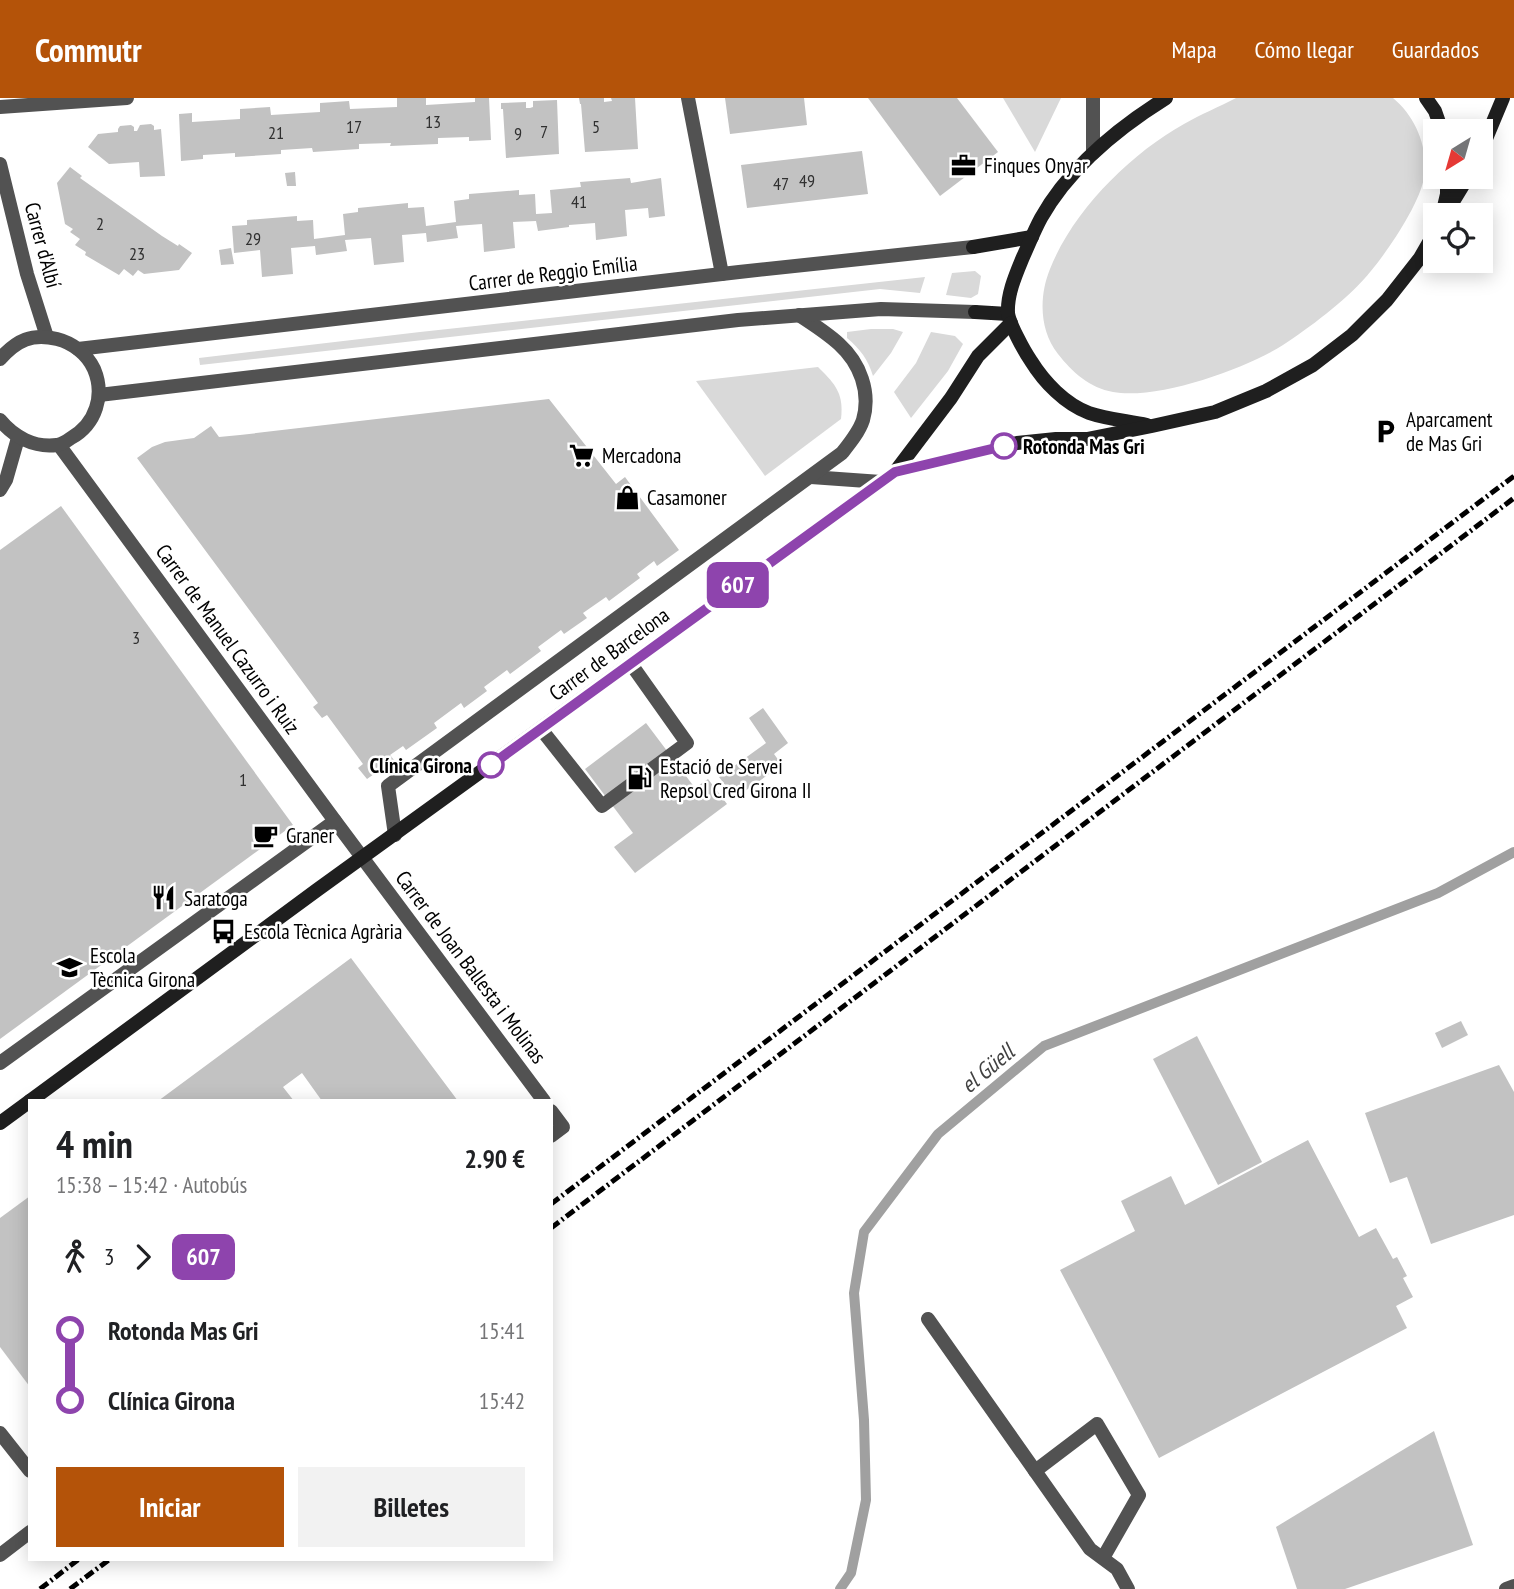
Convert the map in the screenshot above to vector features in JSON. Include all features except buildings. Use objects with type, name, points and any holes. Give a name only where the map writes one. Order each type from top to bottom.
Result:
[{"type":"main road","points":[[1152,426],[1090,413],[1070,402],[1053,389],[1035,368],[1009,319],[1010,298],[1016,275],[1042,217],[1065,183],[1093,153],[1138,116],[1166,98]]},
{"type":"main road","points":[[1426,98],[1438,119]]},
{"type":"main road","points":[[1493,122],[1503,98]]},
{"type":"main road","name":"Carrer de Reggio Emília","points":[[973,247],[1032,237]]},
{"type":"main road","name":"Carrer de Barcelona","points":[[895,472],[1017,443],[1087,439],[1152,426],[1215,412],[1266,391],[1312,365],[1352,335],[1387,300],[1423,253]]},
{"type":"main road","points":[[975,312],[1009,319]]},
{"type":"main road","name":"Carrer de Barcelona","points":[[33,1099],[895,472],[978,356],[1009,319]]},
{"type":"main road","name":"Carrer de Barcelona","points":[[0,1123],[28,1102]]},
{"type":"street","points":[[0,107],[127,98]]},
{"type":"street","points":[[688,98],[722,274]]},
{"type":"street","points":[[1093,98],[1093,153]]},
{"type":"street","name":"Carrer d'Albí","points":[[0,164],[27,274],[47,337]]},
{"type":"street","name":"Carrer de Reggio Emília","points":[[78,349],[973,247]]},
{"type":"street","points":[[99,395],[738,320],[881,309],[975,312]]},
{"type":"street","name":"Carrer de Barcelona","points":[[395,835],[388,786],[842,453],[862,422],[865,390],[860,373],[841,345],[799,315]]},
{"type":"street","points":[[0,359],[18,342],[30,338],[47,337],[64,341],[85,354],[97,377],[99,395],[96,412],[89,423],[80,434],[59,445],[41,445],[18,438],[0,420]]},
{"type":"street","points":[[0,490],[6,480],[18,438]]},
{"type":"street","name":"Carrer de Manuel Cazurro i Ruiz","points":[[59,445],[363,858]]},
{"type":"street","points":[[811,477],[881,482]]},
{"type":"street","points":[[541,729],[602,806],[687,743],[631,664]]},
{"type":"street","points":[[0,1063],[335,821]]},
{"type":"street","name":"Carrer de Joan Ballesta i Molinas","points":[[363,858],[543,1099]]},
{"type":"street","points":[[553,1114],[563,1127],[553,1134]]},
{"type":"street","points":[[928,1319],[1090,1549],[1117,1569],[1128,1589]]},
{"type":"street","points":[[1035,1471],[1097,1424],[1139,1495],[1103,1559]]},
{"type":"street","points":[[0,1433],[28,1468]]},
{"type":"street","points":[[0,1555],[28,1534]]},
{"type":"street","points":[[1506,1589],[1514,1586]]},
{"type":"shaded area","points":[[1003,98],[1061,98],[1035,152]]},
{"type":"shaded area","points":[[1236,98],[1393,98],[1408,114],[1419,134],[1423,150],[1421,189],[1391,245],[1365,278],[1326,314],[1283,345],[1247,364],[1177,387],[1132,393],[1105,390],[1075,373],[1052,345],[1043,313],[1046,279],[1073,226],[1105,186],[1144,151],[1190,120]]},
{"type":"shaded area","points":[[975,271],[981,276],[978,294],[971,298],[946,295],[952,273]]},
{"type":"shaded area","points":[[925,277],[920,293],[880,289],[200,365],[199,358],[420,332]]},
{"type":"shaded area","points":[[871,329],[903,332],[873,376],[863,355],[847,338],[847,332]]},
{"type":"shaded area","points":[[931,332],[955,336],[963,344],[948,371],[911,418],[894,392],[916,363]]},
{"type":"shaded area","points":[[818,367],[840,396],[841,419],[765,476],[696,381]]},
{"type":"waterway","name":"el Güell","points":[[840,1589],[851,1573],[866,1500],[864,1420],[854,1293],[864,1232],[938,1134],[1044,1046],[1438,893],[1514,852]]},
{"type":"railway","points":[[553,1202],[1514,476]]},
{"type":"railway","points":[[553,1226],[1514,498]]},
{"type":"railway","points":[[40,1589],[76,1561]]},
{"type":"railway","points":[[70,1589],[107,1561]]},
{"type":"bus line","name":"607","points":[[491,765],[895,472],[1004,446]]},
{"type":"place","name":"Finques Onyar","points":[[964,165]]},
{"type":"place","name":"Aparcament de Mas Gri","points":[[1386,431]]},
{"type":"place","name":"Rotonda Mas Gri","points":[[1004,446]]},
{"type":"place","name":"Mercadona","points":[[582,455]]},
{"type":"place","name":"Casamoner","points":[[627,497]]},
{"type":"place","name":"Clínica Girona","points":[[491,765]]},
{"type":"place","name":"Estació de Servei Repsol Cred Girona II","points":[[640,778]]},
{"type":"place","name":"Graner","points":[[266,835]]},
{"type":"place","name":"Saratoga","points":[[164,898]]},
{"type":"place","name":"Escola Tècnica Agrària","points":[[224,931]]},
{"type":"place","name":"Escola Tècnica Girona","points":[[70,967]]}]
